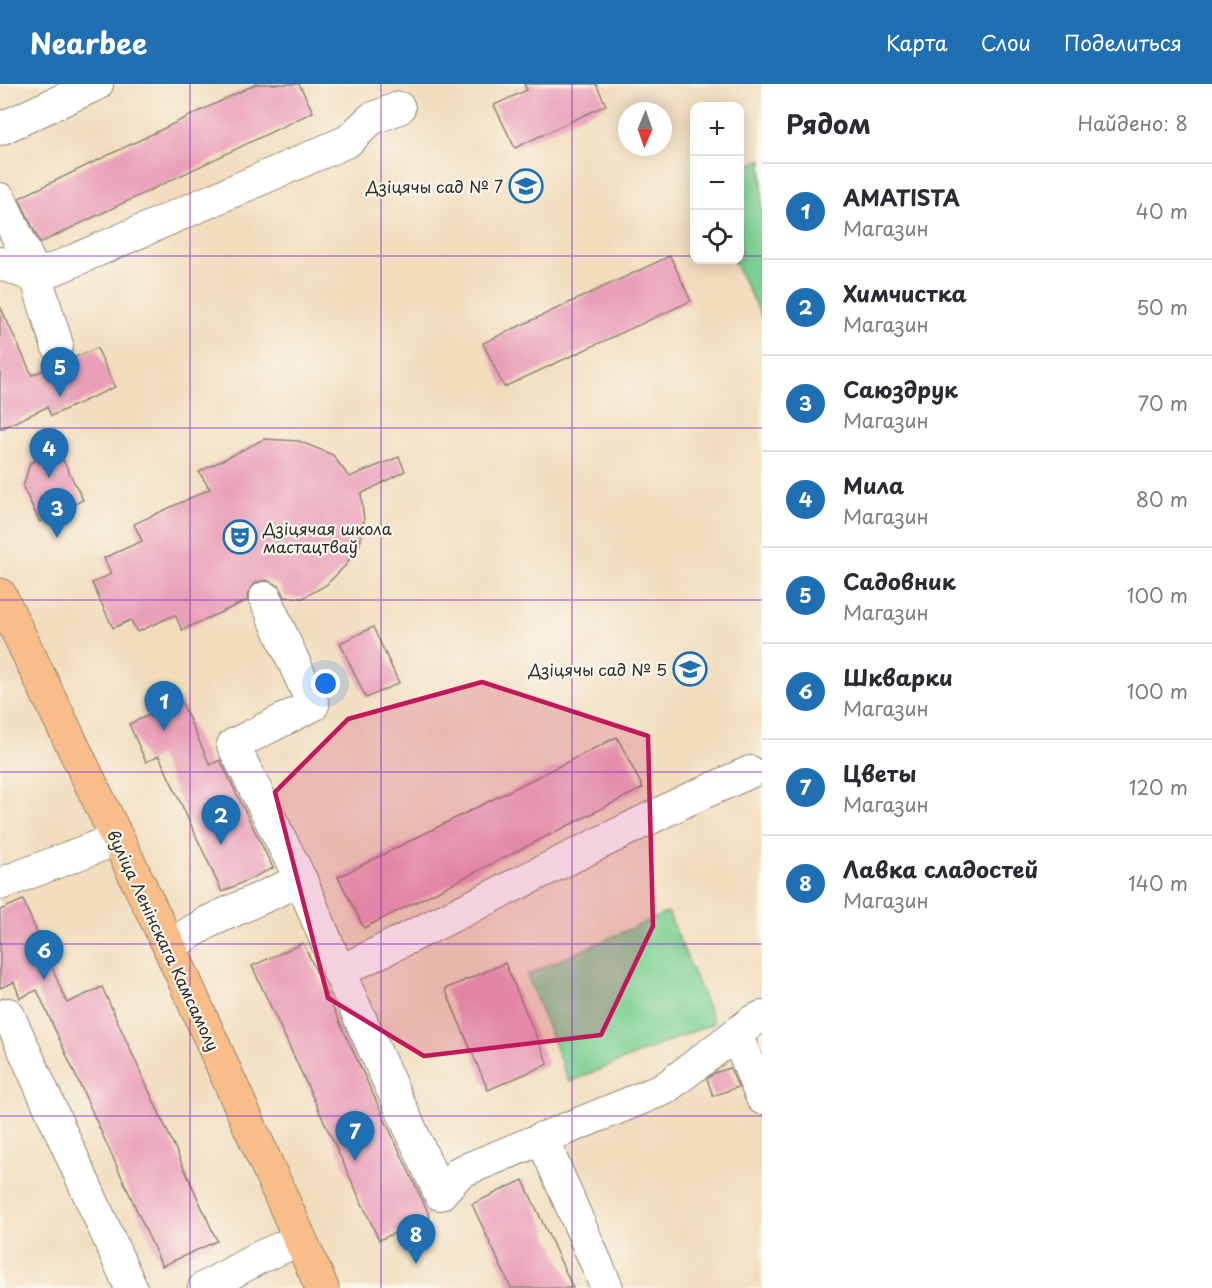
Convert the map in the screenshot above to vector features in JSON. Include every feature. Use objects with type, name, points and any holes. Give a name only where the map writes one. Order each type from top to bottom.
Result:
[{"type":"main road","name":"вуліца Ленінскага Камсамолу","points":[[0,595],[169,945],[322,1288]]},
{"type":"lane","points":[[0,129],[97,84]]},
{"type":"lane","points":[[0,263],[36,277],[348,141],[371,118],[399,108]]},
{"type":"lane","points":[[0,200],[36,277],[57,345]]},
{"type":"lane","points":[[265,598],[313,705],[233,745],[301,880],[339,972],[440,1194],[460,1172],[664,1089],[753,1021],[762,1017]]},
{"type":"lane","points":[[339,972],[685,801],[750,772]]},
{"type":"lane","points":[[0,884],[117,839]]},
{"type":"lane","points":[[169,945],[208,922],[301,880]]},
{"type":"lane","points":[[0,1018],[8,1014],[131,1288]]},
{"type":"lane","points":[[736,1034],[762,1098]]},
{"type":"lane","points":[[542,1138],[607,1288]]},
{"type":"lane","points":[[204,1288],[260,1257],[299,1240]]},
{"type":"highlighted area","points":[[482,682],[648,736],[653,926],[601,1035],[424,1056],[328,998],[275,792],[348,719]]},
{"type":"green space","points":[[762,159],[762,317],[735,264],[744,264],[744,167]]},
{"type":"green space","points":[[668,912],[714,1023],[569,1082],[527,975]]},
{"type":"building","points":[[256,84],[299,84],[313,112],[40,243],[19,198]]},
{"type":"building","points":[[524,84],[596,84],[606,105],[515,148],[494,105],[527,90]]},
{"type":"building","points":[[670,256],[691,301],[504,387],[483,343]]},
{"type":"building","points":[[0,306],[32,375],[97,348],[115,387],[51,416],[47,407],[0,429]]},
{"type":"building","points":[[264,439],[299,441],[333,455],[349,477],[399,457],[405,471],[361,494],[364,520],[360,543],[345,566],[326,585],[303,598],[285,597],[280,586],[266,580],[257,582],[251,587],[247,596],[248,600],[182,630],[175,615],[137,632],[131,620],[113,628],[92,583],[111,574],[104,558],[142,541],[134,524],[210,489],[199,472]]},
{"type":"building","points":[[58,450],[83,500],[40,522],[23,487],[30,463]]},
{"type":"building","points":[[373,627],[399,683],[366,698],[340,643]]},
{"type":"building","points":[[181,701],[210,765],[220,760],[273,868],[222,892],[159,756],[146,762],[129,724]]},
{"type":"building","points":[[617,737],[643,788],[364,928],[338,877]]},
{"type":"building","points":[[23,900],[67,1003],[102,987],[217,1241],[162,1266],[37,990],[20,998],[14,982],[0,988],[0,910]]},
{"type":"building","points":[[303,943],[430,1217],[379,1240],[252,966]]},
{"type":"building","points":[[505,963],[548,1064],[488,1090],[445,989]]},
{"type":"building","points":[[730,1068],[738,1087],[713,1096],[707,1079],[714,1073]]},
{"type":"building","points":[[523,1180],[573,1288],[511,1288],[472,1204]]},
{"type":"place","name":"Дзіцячы сад № 7","points":[[526,186]]},
{"type":"place","name":"Садовник","points":[[60,397]]},
{"type":"place","name":"Мила","points":[[49,478]]},
{"type":"place","name":"Дзіцячая школа мастацтваў","points":[[240,537]]},
{"type":"place","name":"Саюздрук","points":[[57,538]]},
{"type":"place","name":"Дзіцячы сад № 5","points":[[690,669]]},
{"type":"place","name":"AMATISTA","points":[[164,731]]},
{"type":"place","name":"Химчистка","points":[[221,845]]},
{"type":"place","name":"Шкварки","points":[[44,980]]},
{"type":"place","name":"Цветы","points":[[355,1161]]},
{"type":"place","name":"Лавка сладостей","points":[[416,1264]]}]
